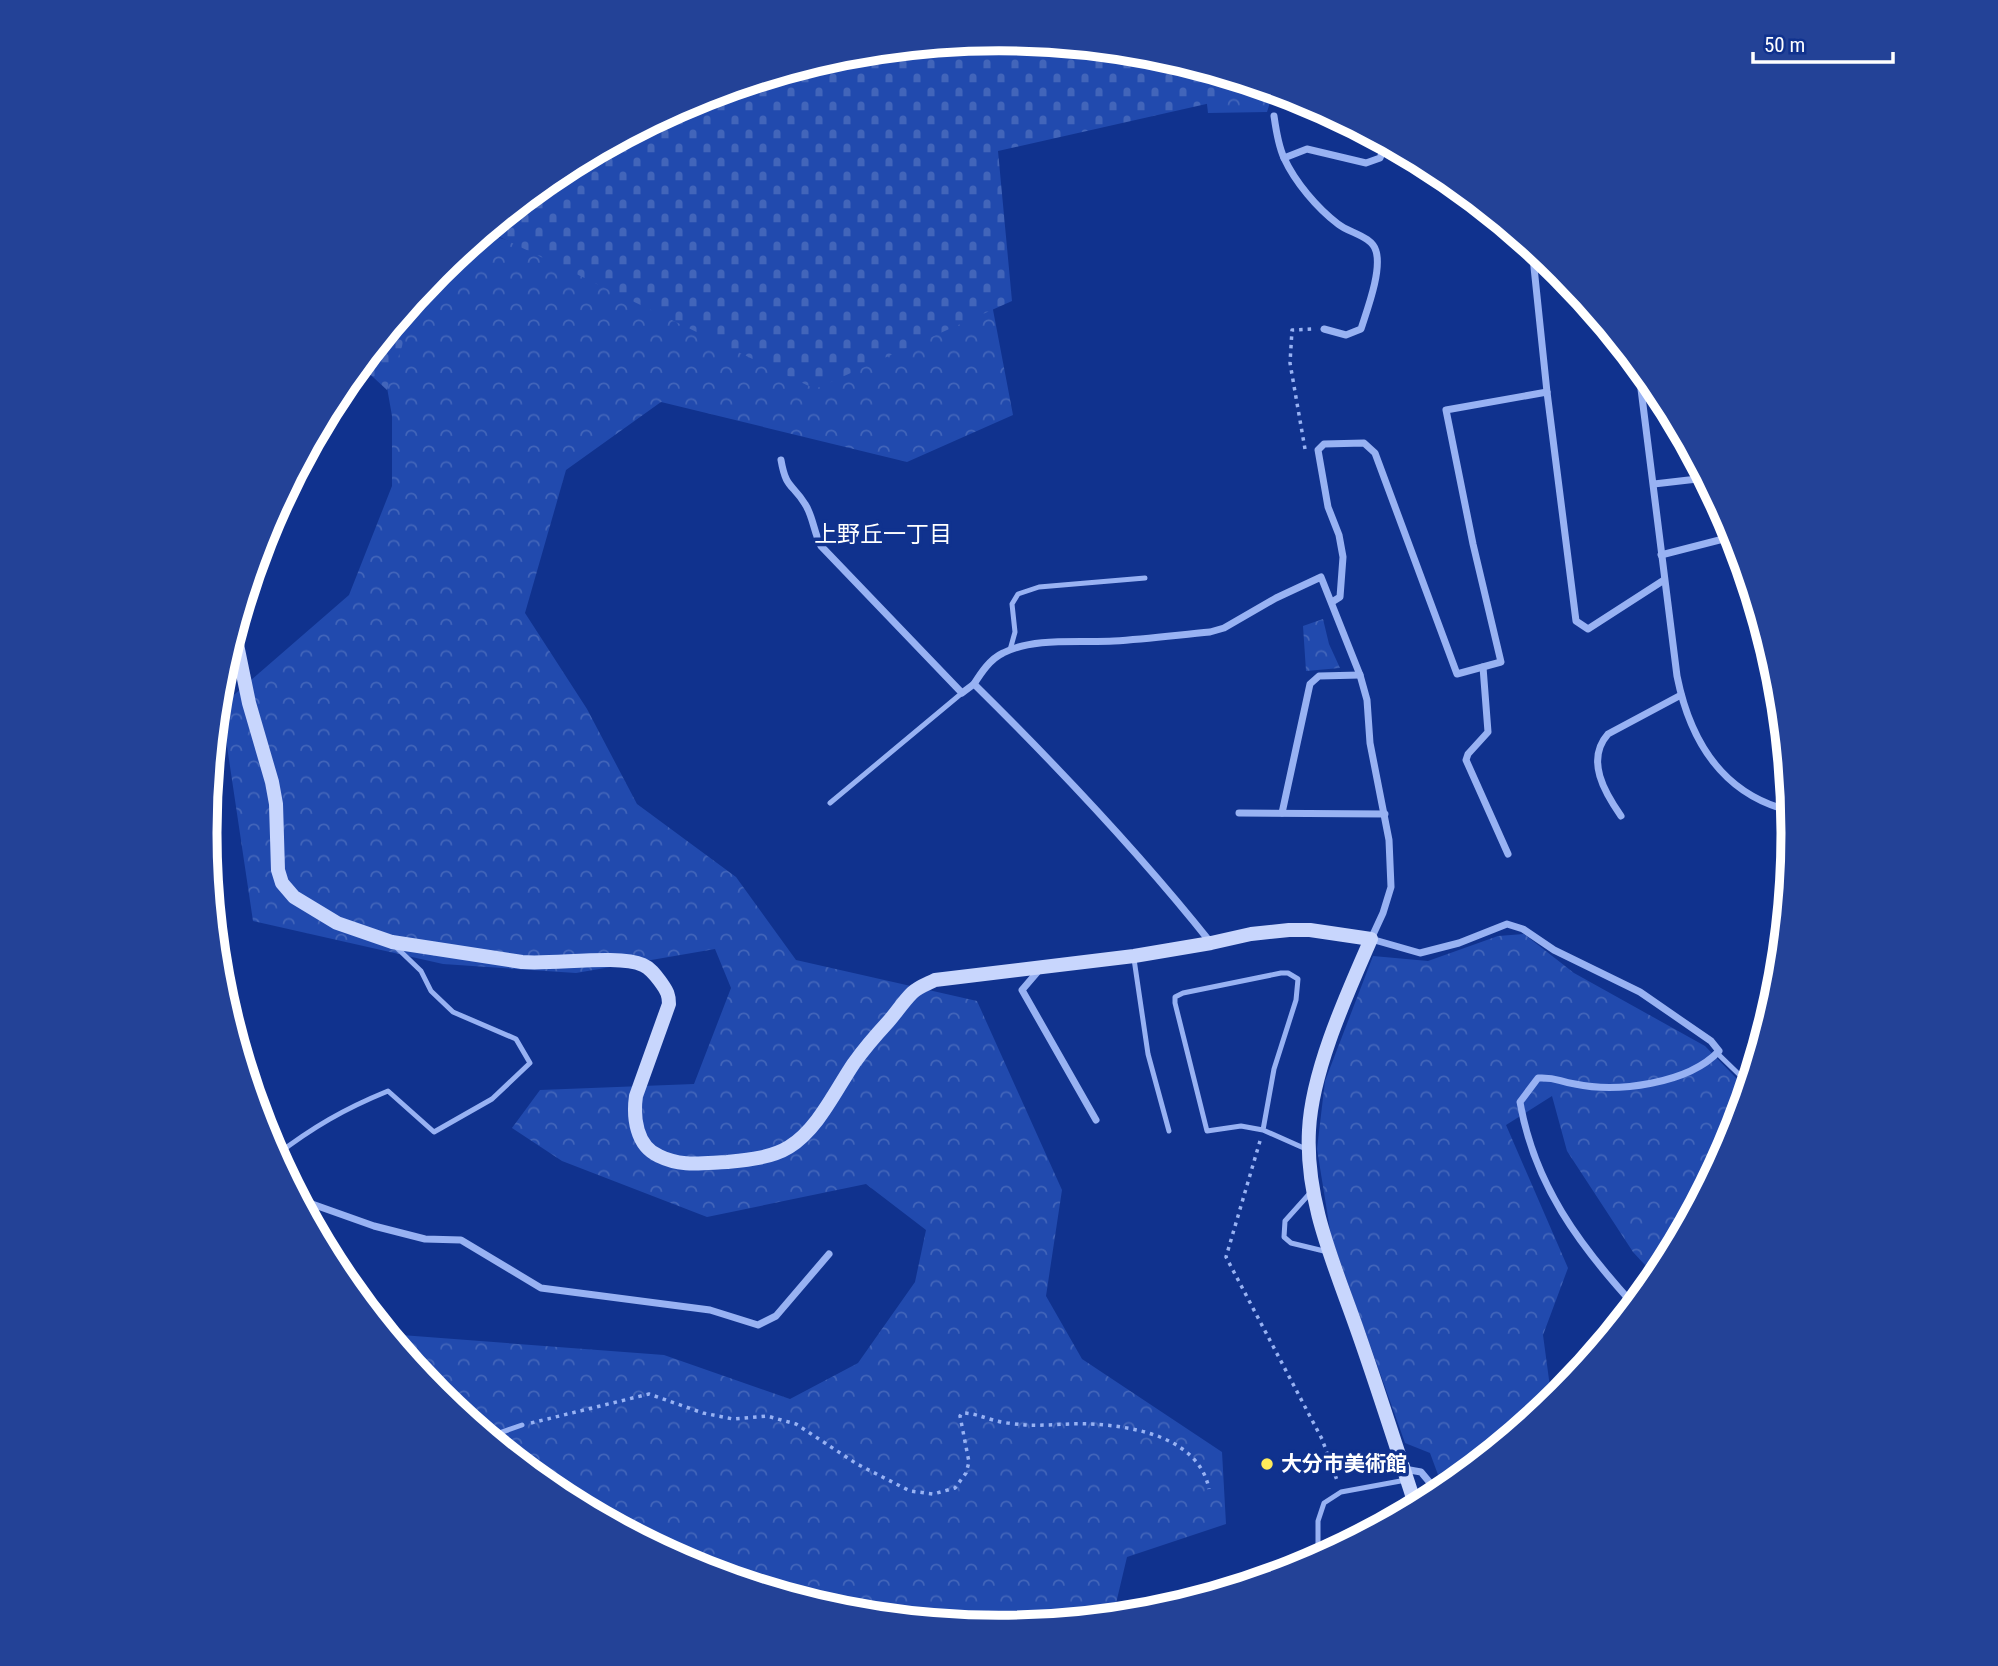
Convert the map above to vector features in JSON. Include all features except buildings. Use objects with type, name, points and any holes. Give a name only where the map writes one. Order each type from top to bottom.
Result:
[{"type":"street","points":[[1274,117],[1284,158],[1308,194],[1336,223],[1366,239],[1373,244],[1376,251],[1372,296],[1361,329],[1346,335],[1324,329]]},
{"type":"street","points":[[1284,158],[1307,149],[1366,163],[1380,158],[1382,152]]},
{"type":"street","points":[[1534,263],[1576,621],[1588,629],[1664,580]]},
{"type":"street","points":[[1641,387],[1681,695],[1692,729],[1700,745],[1728,779],[1749,794],[1781,808]]},
{"type":"street","points":[[1332,602],[1340,597],[1343,557],[1339,534],[1328,507],[1318,450],[1324,444],[1364,443],[1375,453],[1457,674],[1501,662],[1473,544],[1446,410],[1547,392]]},
{"type":"street","points":[[780,460],[784,480],[806,505],[821,546],[962,693],[974,684],[989,663],[1010,650],[1056,641],[1112,641],[1210,632],[1224,628],[1276,598],[1321,577],[1367,699],[1370,743],[1389,840],[1391,887],[1383,913],[1352,981],[1320,1072],[1312,1099],[1309,1150],[1323,1239],[1359,1334],[1413,1496]]},
{"type":"street","points":[[1654,485],[1697,479]]},
{"type":"street","points":[[1661,555],[1724,539]]},
{"type":"street","points":[[238,652],[248,703],[272,782],[276,804],[278,870],[282,883],[294,897],[337,923],[392,942],[543,964],[634,962],[654,972],[669,995],[669,1004],[636,1096],[634,1111],[637,1129],[654,1154],[684,1165],[740,1161],[772,1155],[789,1147],[805,1133],[855,1061],[912,993],[935,980],[1134,956],[1251,934],[1289,930],[1310,930],[1371,939],[1420,953],[1459,943],[1507,924],[1523,929],[1554,950],[1640,992],[1711,1041],[1719,1051],[1711,1059],[1661,1082],[1617,1087],[1574,1084],[1554,1077],[1538,1078],[1520,1102],[1525,1132],[1562,1216],[1628,1298]]},
{"type":"street","points":[[1483,667],[1488,732],[1468,754],[1466,760],[1508,854]]},
{"type":"street","points":[[1282,813],[1310,684],[1319,676],[1360,675]]},
{"type":"street","points":[[974,684],[1028,737],[1122,839],[1172,894],[1211,943]]},
{"type":"street","points":[[1621,816],[1604,792],[1600,781],[1597,754],[1601,742],[1608,734],[1681,695]]},
{"type":"street","points":[[1239,813],[1385,814]]},
{"type":"street","points":[[1041,968],[1022,990],[1096,1120]]},
{"type":"street","points":[[311,1203],[374,1226],[425,1239],[461,1240],[541,1288],[710,1310],[758,1325],[776,1316],[829,1254]]},
{"type":"street","points":[[1406,1475],[1421,1472],[1431,1485]]},
{"type":"lane","points":[[1010,650],[1015,632],[1012,604],[1018,594],[1039,587],[1145,579]]},
{"type":"lane","points":[[830,803],[962,693]]},
{"type":"lane","points":[[284,1149],[309,1130],[347,1108],[388,1091],[434,1132],[492,1099],[530,1063],[516,1039],[453,1012],[431,990],[421,971],[392,942]]},
{"type":"lane","points":[[1134,956],[1148,1054],[1169,1131]]},
{"type":"lane","points":[[1263,1130],[1274,1069],[1296,1000],[1298,979],[1288,973],[1281,973],[1183,993],[1175,997],[1206,1131],[1241,1126],[1263,1130],[1309,1150]]},
{"type":"lane","points":[[1717,1053],[1742,1077]]},
{"type":"lane","points":[[1314,1189],[1285,1221],[1284,1237],[1291,1243],[1328,1252]]},
{"type":"lane","points":[[498,1433],[522,1425]]},
{"type":"lane","points":[[1318,1547],[1318,1521],[1324,1503],[1341,1492],[1406,1475]]},
{"type":"path","points":[[1263,1130],[1226,1257],[1322,1439],[1341,1492]]},
{"type":"path","points":[[522,1425],[649,1394],[713,1415],[733,1419],[767,1416],[796,1424],[857,1464],[910,1491],[933,1494],[955,1488],[966,1473],[969,1462],[960,1416],[962,1413],[1023,1424],[1091,1424],[1135,1429],[1182,1448],[1199,1461],[1209,1489]]},
{"type":"green space","points":[[948,52],[1050,52],[1152,66],[1223,84],[1224,100],[998,151],[1012,301],[815,389],[495,235],[564,183],[653,131],[748,92],[846,66]]},
{"type":"green space","points":[[1204,78],[1271,100],[1267,112],[1208,113]]},
{"type":"green space","points":[[708,107],[986,273],[1013,415],[907,462],[661,402],[566,470],[525,613],[587,709],[637,804],[736,877],[796,960],[977,1001],[1062,1190],[1046,1296],[1082,1359],[1222,1452],[1226,1524],[1127,1557],[1115,1606],[1050,1614],[999,1615],[897,1609],[797,1589],[700,1556],[653,1535],[608,1510],[523,1454],[446,1386],[399,1335],[664,1355],[790,1399],[858,1363],[915,1282],[926,1230],[866,1184],[707,1217],[562,1161],[512,1128],[540,1090],[694,1084],[731,988],[715,949],[576,973],[443,964],[253,921],[224,726],[229,699],[349,595],[392,486],[392,416],[381,353],[411,317],[483,245],[494,236],[510,241],[537,202],[564,183],[653,131]]},
{"type":"green space","points":[[413,315],[387,390],[367,372]]},
{"type":"green space","points":[[1323,619],[1329,644],[1340,668],[1306,671],[1303,626]]},
{"type":"green space","points":[[1524,934],[1574,973],[1705,1046],[1739,1081],[1741,1080],[1701,1179],[1648,1269],[1633,1252],[1567,1151],[1552,1096],[1506,1125],[1568,1268],[1543,1335],[1550,1388],[1515,1421],[1440,1479],[1430,1453],[1405,1443],[1331,1236],[1317,1149],[1325,1081],[1373,956],[1428,961],[1498,936]]},
{"type":"place","name":"大分市美術館","points":[[1267,1464]]},
{"type":"district","name":"上野丘一丁目","points":[[883,534]]}]
